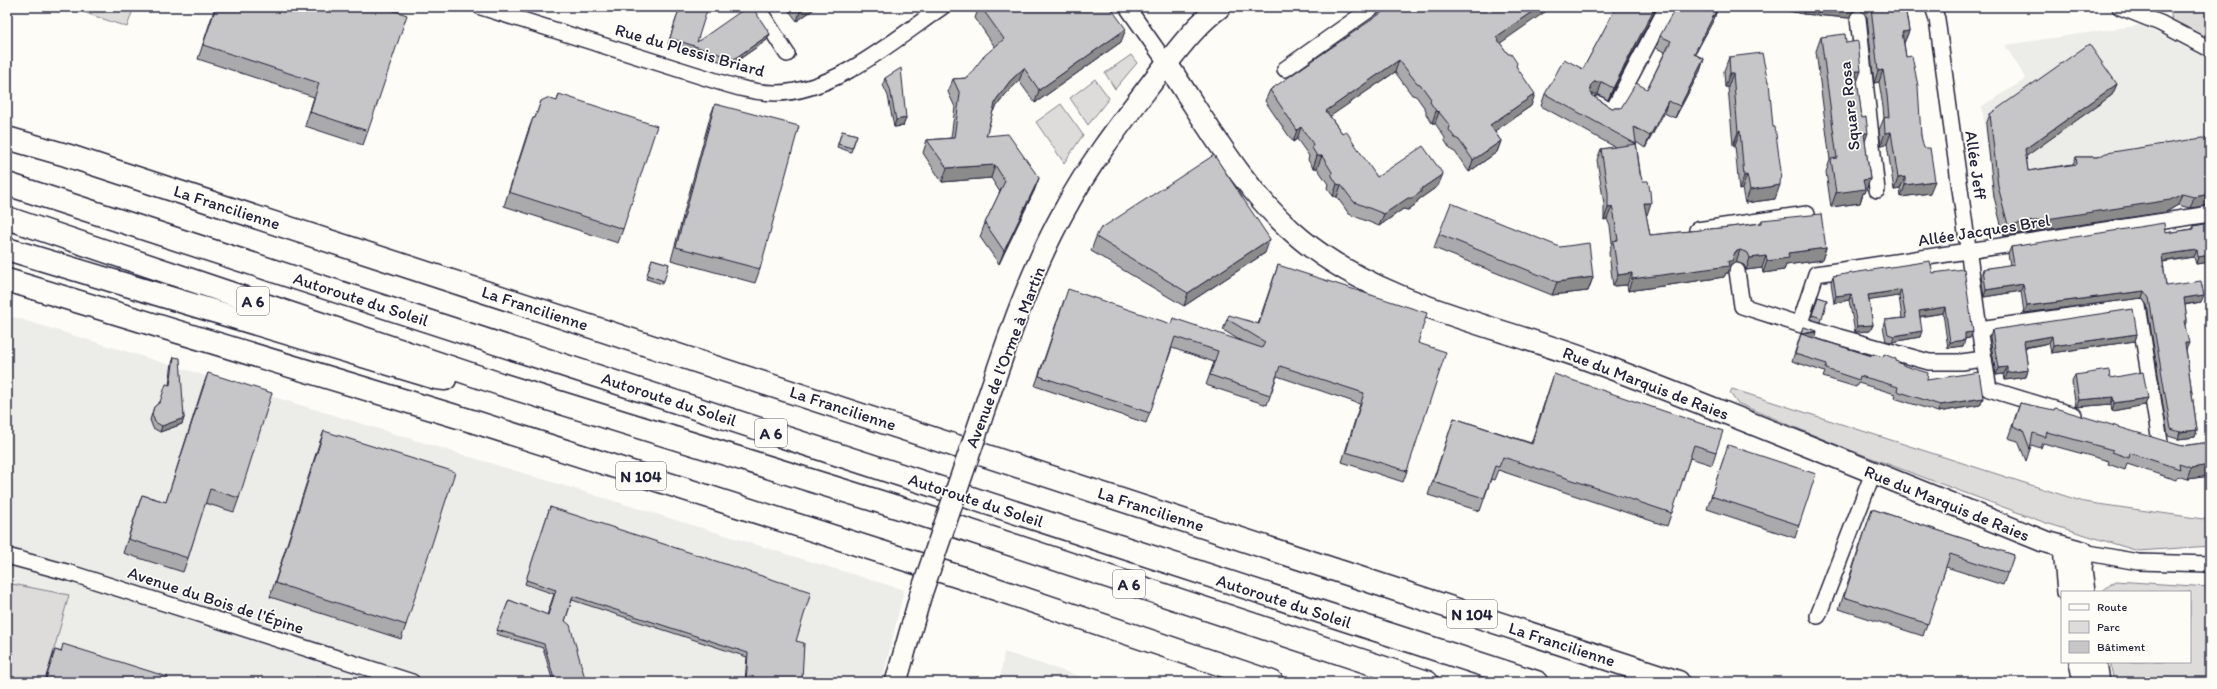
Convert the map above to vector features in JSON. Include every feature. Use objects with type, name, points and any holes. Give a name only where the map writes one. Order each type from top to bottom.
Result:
[{"type":"highway","points":[[7,126],[44,137],[66,155]]},
{"type":"highway","name":"La Francilienne","points":[[7,138],[66,155],[1678,682]]},
{"type":"highway","name":"Autoroute du Soleil","points":[[7,184],[1536,682]]},
{"type":"highway","name":"Autoroute du Soleil","points":[[7,218],[500,384],[916,513],[1427,682]]},
{"type":"highway","points":[[7,249],[436,378],[500,384]]},
{"type":"highway","name":"N 104","points":[[7,280],[476,422],[966,579],[1272,682]]},
{"type":"main road","name":"Avenue de l'Orme à Martin","points":[[896,682],[921,594],[1023,299],[1064,212],[1104,145],[1204,18],[1220,7]]},
{"type":"main road","name":"Rue du Marquis de Raies","points":[[1167,64],[1246,182],[1263,203],[1302,240],[1337,266],[1378,286],[1449,313],[1593,362],[1873,473],[2074,550]]},
{"type":"main road","points":[[2068,591],[2074,550]]},
{"type":"main road","points":[[2074,550],[2081,570],[2084,591]]},
{"type":"main road","points":[[2080,663],[2084,682]]},
{"type":"main road","points":[[2096,663],[2099,682]]},
{"type":"street","name":"Rue du Plessis Briard","points":[[481,7],[520,13],[716,81],[751,91],[776,93],[817,84],[854,67],[942,7]]},
{"type":"street","points":[[757,7],[786,54]]},
{"type":"street","points":[[1127,7],[1167,64]]},
{"type":"street","points":[[1285,68],[1373,7]]},
{"type":"street","points":[[1594,102],[1612,112],[1667,7]]},
{"type":"street","name":"Allée Jeff","points":[[1933,7],[1937,19],[1979,329],[1989,389],[2086,419]]},
{"type":"street","points":[[2120,7],[2160,23],[2210,50]]},
{"type":"street","name":"Square Rosa","points":[[1858,18],[1877,190]]},
{"type":"street","points":[[1697,230],[1733,226],[1807,214]]},
{"type":"street","name":"Allée Jacques Brel","points":[[1800,323],[1816,274],[1969,252],[2210,214]]},
{"type":"street","points":[[1738,271],[1742,306],[1800,323],[1839,337],[1929,362],[1961,362],[1984,359]]},
{"type":"street","points":[[1979,329],[2138,306],[2165,444],[2145,438]]},
{"type":"street","points":[[1818,616],[1873,473]]},
{"type":"street","name":"Rue du Marquis de Raies","points":[[2074,550],[2138,562],[2210,564]]},
{"type":"street","name":"Avenue du Bois de l'Épine","points":[[7,556],[70,573],[412,682]]},
{"type":"shaded area","points":[[2141,25],[2210,59],[2210,202],[2178,205],[2080,224],[2081,230],[2028,238],[2027,227],[1994,197],[1982,106],[2026,79],[2005,45]]},
{"type":"shaded area","points":[[7,315],[904,590],[882,682],[7,682]]},
{"type":"shaded area","points":[[1004,652],[1098,682],[1000,682]]},
{"type":"green space","points":[[68,7],[134,7],[127,27]]},
{"type":"green space","points":[[2170,7],[2210,7],[2210,49],[2173,30]]},
{"type":"green space","points":[[1131,55],[1137,63],[1115,89],[1105,73]]},
{"type":"green space","points":[[1095,79],[1109,98],[1088,125],[1070,98]]},
{"type":"green space","points":[[1061,104],[1083,135],[1064,163],[1036,122]]},
{"type":"green space","points":[[1732,389],[2084,502],[2210,520],[2210,546],[2138,551],[2046,523],[1842,447],[1737,403],[1730,393]]},
{"type":"green space","points":[[2115,581],[2210,587],[2210,682],[2114,682],[2110,663],[2191,663],[2191,591],[2102,591]]},
{"type":"green space","points":[[7,583],[69,595],[45,682],[7,682]]},
{"type":"building","points":[[216,7],[383,7],[407,15],[368,131],[310,112],[319,83],[203,45]]},
{"type":"building","points":[[680,7],[708,7],[697,42],[747,7],[752,7],[770,34],[734,59],[670,38]]},
{"type":"building","points":[[981,7],[1110,7],[1126,29],[1039,90],[1024,68],[1010,81],[996,100],[986,136],[1008,134],[1039,178],[1004,251],[985,223],[1005,181],[995,165],[947,168],[927,140],[954,138],[960,94],[953,79],[967,78],[984,56],[1004,39]]},
{"type":"building","points":[[1390,7],[1411,7],[1413,10],[1417,7],[1540,7],[1496,37],[1508,54],[1511,54],[1517,63],[1516,66],[1535,94],[1490,125],[1501,141],[1473,160],[1459,140],[1455,138],[1449,130],[1450,126],[1439,112],[1436,111],[1430,102],[1431,99],[1420,84],[1417,83],[1399,60],[1326,111],[1342,133],[1346,131],[1377,177],[1423,146],[1443,174],[1421,189],[1421,192],[1412,198],[1408,198],[1384,214],[1354,202],[1341,185],[1337,184],[1332,176],[1332,172],[1322,156],[1317,156],[1312,148],[1313,144],[1301,127],[1297,130],[1270,90]]},
{"type":"building","points":[[1616,7],[1655,7],[1613,88],[1602,82],[1594,82],[1590,86],[1591,95],[1612,108],[1621,108],[1636,83],[1647,89],[1671,41],[1660,36],[1676,7],[1718,7],[1694,54],[1704,59],[1680,106],[1668,101],[1650,136],[1634,127],[1640,174],[1643,181],[1648,181],[1650,191],[1651,203],[1644,203],[1650,235],[1730,227],[1762,223],[1762,220],[1821,214],[1826,248],[1788,253],[1789,258],[1767,261],[1766,256],[1750,258],[1748,253],[1740,250],[1735,252],[1732,261],[1728,261],[1729,266],[1632,279],[1632,273],[1618,275],[1613,241],[1618,240],[1612,207],[1608,208],[1608,193],[1601,149],[1636,144],[1545,94],[1564,59],[1583,69]]},
{"type":"building","points":[[1871,7],[1905,7],[1909,31],[1902,32],[1906,57],[1912,56],[1918,86],[1921,136],[1924,148],[1930,148],[1935,181],[1905,185],[1905,177],[1898,178],[1891,132],[1885,133],[1884,118],[1889,117],[1887,95],[1883,70],[1878,71]]},
{"type":"building","points":[[1845,34],[1846,43],[1858,41],[1861,71],[1856,71],[1862,118],[1866,117],[1868,133],[1864,133],[1870,179],[1863,180],[1865,189],[1836,193],[1831,159],[1837,158],[1821,37]]},
{"type":"building","points":[[2089,44],[2117,84],[2025,149],[2028,171],[2077,164],[2076,157],[2098,157],[2106,153],[2202,138],[2210,139],[2210,194],[2194,197],[2182,194],[2170,200],[2008,225],[1998,186],[1990,114]]},
{"type":"building","points":[[1762,53],[1769,82],[1773,127],[1775,127],[1781,171],[1780,185],[1750,190],[1747,175],[1744,176],[1740,131],[1738,132],[1733,73],[1730,73],[1729,57]]},
{"type":"building","points":[[901,68],[906,118],[896,120],[890,89],[885,78]]},
{"type":"building","points":[[559,94],[657,126],[623,229],[509,192],[533,118],[535,118],[541,101],[547,98],[557,101]]},
{"type":"building","points":[[715,104],[799,126],[760,269],[676,247]]},
{"type":"building","points":[[842,131],[857,135],[852,148],[838,144]]},
{"type":"building","points":[[1214,155],[1270,239],[1188,293],[1096,237],[1100,229]]},
{"type":"building","points":[[1451,203],[1560,247],[1589,243],[1593,277],[1557,282],[1439,234]]},
{"type":"building","points":[[2164,223],[2165,233],[2194,229],[2194,226],[2210,223],[2210,255],[2198,257],[2197,250],[2162,255],[2166,286],[2201,281],[2204,295],[2184,298],[2187,320],[2184,321],[2189,343],[2185,343],[2197,430],[2180,432],[2171,429],[2149,298],[2144,291],[2027,306],[2023,284],[1986,290],[1983,269],[2014,264],[2011,247]]},
{"type":"building","points":[[652,259],[669,264],[664,281],[647,275]]},
{"type":"building","points":[[1930,261],[1933,273],[1964,269],[1973,332],[1965,333],[1965,340],[1950,342],[1945,307],[1919,311],[1922,331],[1894,336],[1888,334],[1885,320],[1906,318],[1901,290],[1868,295],[1873,325],[1857,326],[1851,294],[1836,296],[1833,276]]},
{"type":"building","points":[[1278,265],[1427,313],[1418,343],[1446,352],[1407,471],[1346,452],[1364,393],[1280,366],[1270,395],[1210,375],[1218,351],[1175,337],[1150,413],[1039,376],[1068,289],[1171,324],[1173,318],[1262,348],[1265,342],[1227,319],[1229,315],[1259,324]]},
{"type":"building","points":[[1818,297],[1827,300],[1822,318],[1812,315]]},
{"type":"building","points":[[2133,309],[2137,334],[2053,346],[2052,336],[2024,341],[2028,370],[2007,373],[2007,367],[1998,368],[1992,330]]},
{"type":"building","points":[[1803,327],[1817,331],[1801,334]]},
{"type":"building","points":[[1801,334],[1872,356],[1873,354],[1883,357],[1884,354],[1896,359],[1896,361],[1905,366],[1928,373],[1927,380],[1979,372],[1983,398],[1940,405],[1897,391],[1898,387],[1860,376],[1859,380],[1826,369],[1827,364],[1795,354]]},
{"type":"building","points":[[174,357],[180,358],[184,418],[162,426],[155,422],[152,414],[154,407],[160,402],[166,384],[170,385]]},
{"type":"building","points":[[2109,370],[2110,378],[2143,372],[2148,398],[2114,403],[2113,397],[2079,400],[2075,375]]},
{"type":"building","points":[[208,373],[272,393],[239,498],[210,489],[188,558],[128,539],[142,495],[166,502]]},
{"type":"building","points":[[1554,374],[1723,431],[1716,452],[1694,445],[1672,513],[1503,457],[1499,467],[1495,466],[1484,498],[1433,482],[1454,418],[1532,444]]},
{"type":"building","points":[[2020,403],[2054,410],[2055,408],[2182,446],[2210,442],[2210,465],[2191,468],[2179,464],[2180,469],[2130,453],[2129,458],[2112,452],[2113,450],[2047,432],[2045,437],[2033,433],[2030,449],[2023,430],[2013,426]]},
{"type":"building","points":[[324,431],[455,472],[406,625],[275,583]]},
{"type":"building","points":[[1728,445],[1816,474],[1799,525],[1711,496]]},
{"type":"building","points":[[550,507],[811,592],[796,641],[804,643],[802,679],[824,680],[824,682],[746,682],[748,653],[573,596],[565,621],[570,625],[586,682],[555,682],[544,644],[497,630],[509,600],[548,615],[556,590],[526,580]]},
{"type":"building","points":[[1872,509],[2014,555],[2008,573],[1950,554],[1928,624],[1844,597]]},
{"type":"building","points":[[63,644],[168,677],[167,682],[45,682],[55,650],[61,652]]},
{"type":"building","points":[[317,677],[333,682],[315,682]]}]
